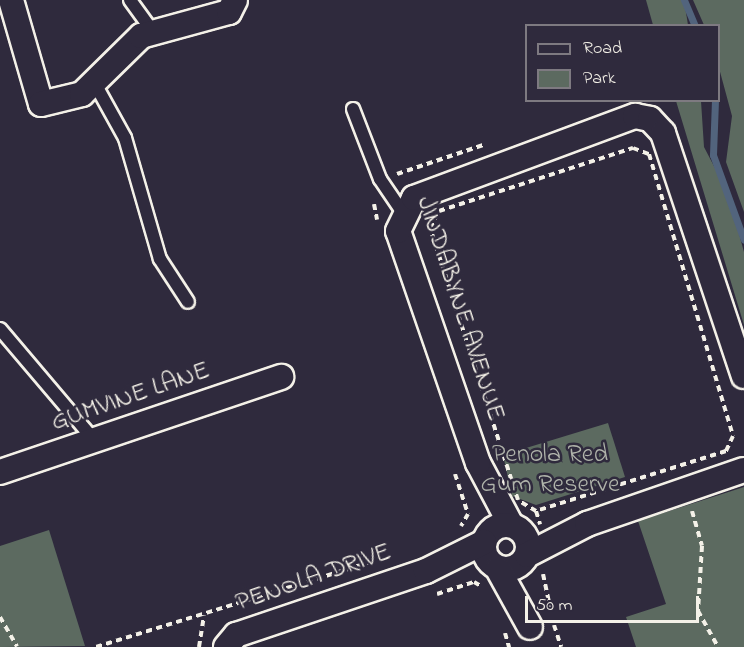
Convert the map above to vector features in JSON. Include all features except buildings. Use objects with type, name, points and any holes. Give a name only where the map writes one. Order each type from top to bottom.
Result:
[{"type":"street","points":[[11,0],[41,104],[82,93],[141,36],[229,12],[235,0]]},
{"type":"street","points":[[404,213],[414,198],[635,116],[650,119],[663,133],[744,376]]},
{"type":"street","name":"JINDABYNE AVENUE","points":[[404,213],[398,231],[505,547]]},
{"type":"street","name":"GUMVINE LANE","points":[[0,472],[281,377]]},
{"type":"street","name":"PENOLA DRIVE","points":[[226,647],[250,630],[426,571],[587,524],[744,470]]},
{"type":"lane","points":[[130,0],[154,33]]},
{"type":"lane","points":[[94,82],[125,138],[160,259],[188,302]]},
{"type":"lane","name":"JINDABYNE AVENUE","points":[[353,109],[380,179],[404,213]]},
{"type":"lane","points":[[0,329],[94,440]]},
{"type":"path","points":[[379,230],[374,198],[380,179],[489,143]]},
{"type":"path","points":[[623,151],[649,154],[733,436],[726,451],[679,467],[536,511],[518,500],[430,228],[439,211],[623,151]]},
{"type":"path","points":[[679,467],[684,491],[702,546],[698,611],[718,647]]},
{"type":"path","points":[[453,468],[468,514],[456,536]]},
{"type":"path","points":[[682,517],[693,514]]},
{"type":"path","points":[[96,647],[380,560]]},
{"type":"path","points":[[546,570],[541,580],[561,647]]},
{"type":"path","points":[[199,647],[204,615]]},
{"type":"path","points":[[0,617],[17,647]]},
{"type":"green space","points":[[646,0],[684,0],[688,24],[653,24]]},
{"type":"green space","points":[[693,0],[744,0],[744,212],[726,162],[732,116],[720,72],[720,24],[704,24]]},
{"type":"green space","points":[[676,102],[701,102],[704,147],[728,193],[744,252],[744,325]]},
{"type":"green space","name":"Penola Red Gum Reserve","points":[[608,423],[625,477],[536,505],[512,496],[503,455]]},
{"type":"green space","points":[[744,487],[744,647],[636,647],[626,617],[666,604],[638,521]]},
{"type":"green space","points":[[49,530],[85,646],[0,647],[0,546]]},
{"type":"waterway","points":[[684,0],[694,24]]},
{"type":"waterway","points":[[715,102],[713,155],[744,240]]}]
